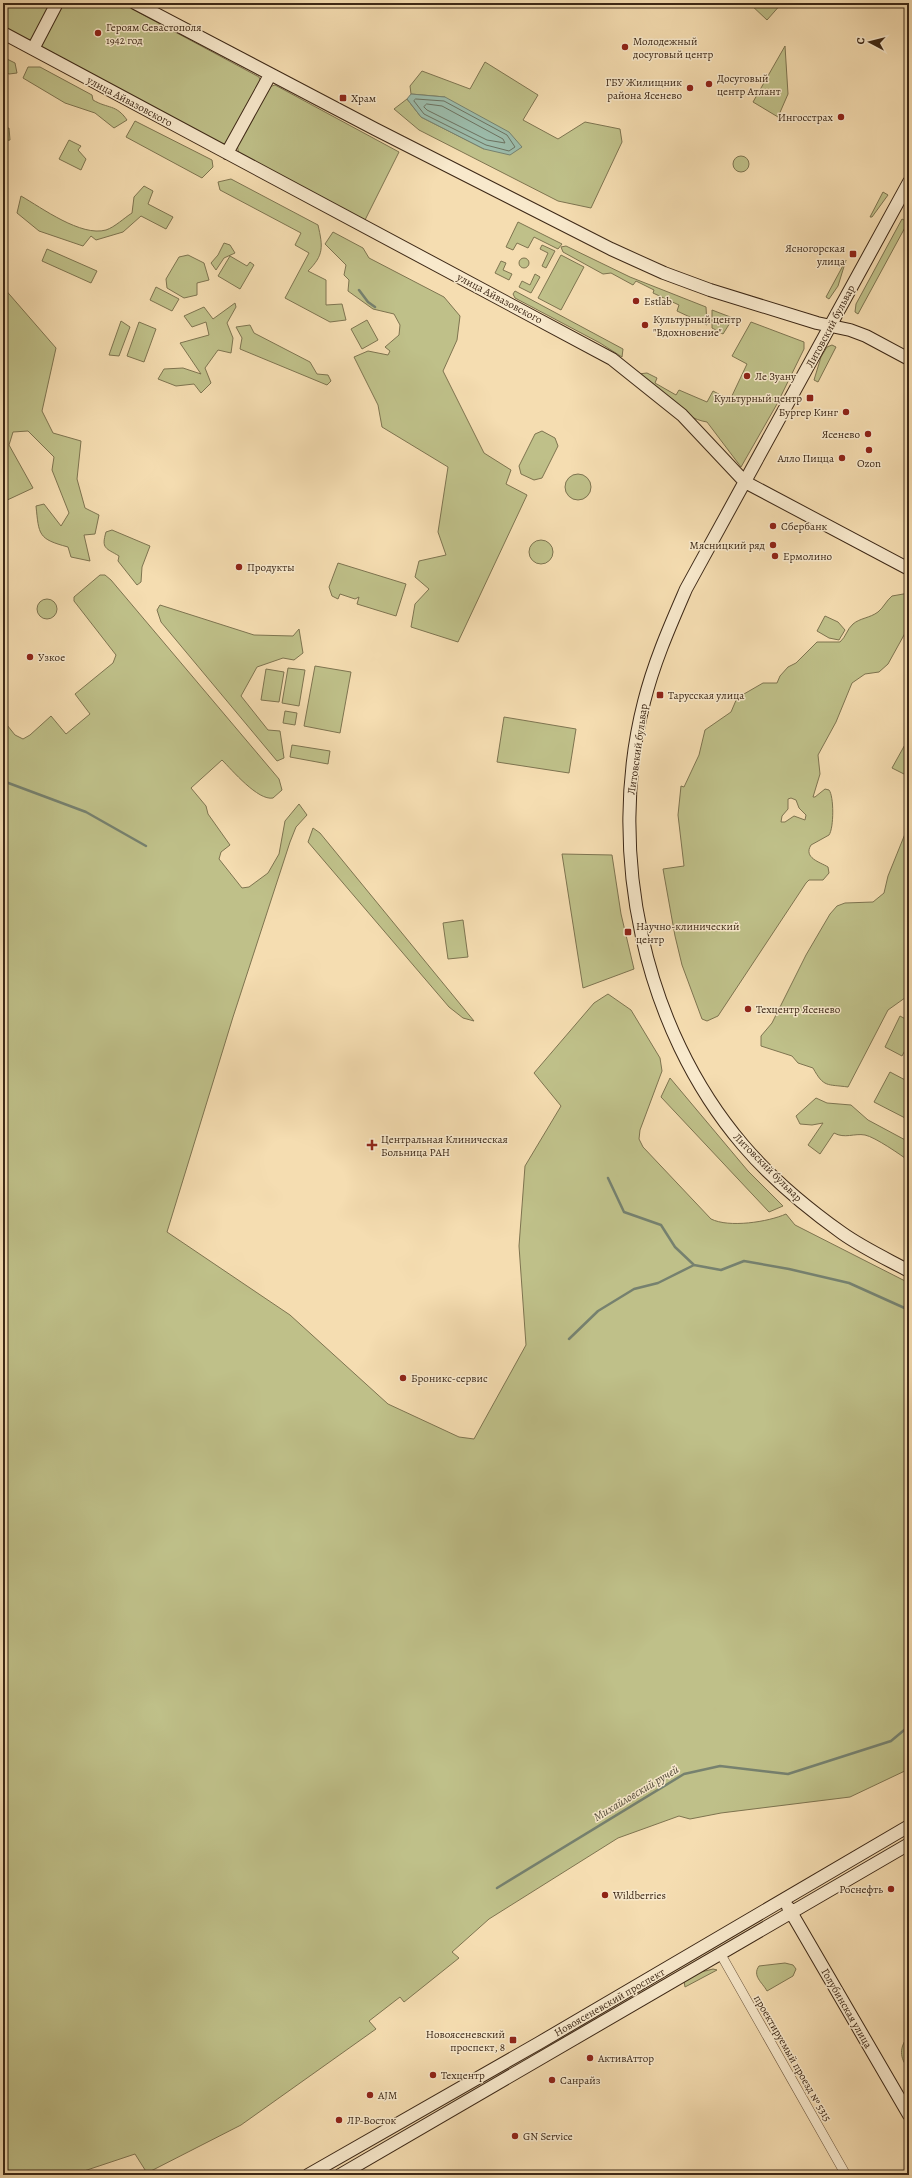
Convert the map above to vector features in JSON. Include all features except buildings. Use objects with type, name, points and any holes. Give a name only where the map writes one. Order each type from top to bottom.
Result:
[{"type":"main road","points":[[34,49],[57,3]]},
{"type":"main road","points":[[135,3],[270,75],[612,249],[687,282],[866,336],[909,359]]},
{"type":"main road","name":"улица Айвазовского","points":[[3,33],[612,359],[682,415],[745,482]]},
{"type":"main road","points":[[227,153],[270,75]]},
{"type":"main road","name":"Литовский бульвар","points":[[909,182],[686,589],[661,645],[644,701],[633,761],[629,850],[639,917],[651,971],[663,1007],[684,1056],[720,1115],[744,1146],[806,1205],[844,1234],[909,1271]]},
{"type":"main road","points":[[745,482],[909,569]]},
{"type":"main road","name":"Новоясеневский проспект","points":[[308,2175],[785,1900],[909,1826]]},
{"type":"main road","name":"Новоясеневский проспект","points":[[340,2175],[720,1952],[909,1844]]},
{"type":"main road","name":"Голубинская улица","points":[[785,1900],[909,2115]]},
{"type":"street","name":"проектируемый проезд № 5315","points":[[720,1952],[846,2175]]},
{"type":"green space","points":[[3,3],[51,3],[32,39],[27,40],[3,29]]},
{"type":"green space","points":[[61,3],[121,3],[259,77],[261,82],[227,144],[219,143],[41,47],[41,42]]},
{"type":"green space","points":[[749,3],[782,3],[767,20]]},
{"type":"green space","points":[[785,46],[788,94],[778,117],[753,102]]},
{"type":"green space","points":[[3,57],[15,63],[17,73],[9,74],[3,71]]},
{"type":"green space","points":[[485,62],[538,95],[523,120],[558,139],[585,122],[620,129],[622,142],[591,208],[558,201],[419,130],[394,109],[407,99],[421,117],[484,149],[445,97],[411,94],[410,86],[422,71],[470,89]]},
{"type":"green space","points":[[28,67],[40,67],[92,95],[93,100],[98,103],[119,111],[127,120],[114,128],[95,113],[65,103],[23,78]]},
{"type":"green space","points":[[275,85],[399,152],[365,220],[239,154],[237,145],[269,87]]},
{"type":"green space","points":[[135,121],[212,160],[213,167],[202,178],[126,137]]},
{"type":"green space","points":[[9,128],[10,140],[3,141],[3,129]]},
{"type":"green space","points":[[69,140],[81,146],[78,150],[86,159],[81,170],[59,159]]},
{"type":"green space","points":[[741,156],[747,158],[749,164],[747,170],[741,172],[735,170],[733,164],[735,158]]},
{"type":"green space","points":[[231,179],[318,225],[321,239],[320,255],[308,271],[326,280],[326,305],[342,304],[346,320],[330,322],[285,298],[309,253],[295,245],[301,233],[220,190],[218,182]]},
{"type":"green space","points":[[144,186],[153,191],[148,204],[173,217],[166,229],[141,216],[123,232],[96,240],[91,236],[83,246],[39,231],[17,213],[21,196],[51,214],[74,225],[96,231],[106,230],[116,225],[132,213],[134,197]]},
{"type":"green space","points":[[883,192],[888,195],[872,217],[870,217]]},
{"type":"green space","points":[[902,219],[908,222],[858,314],[855,312],[856,304]]},
{"type":"green space","points":[[518,222],[562,244],[558,249],[534,237],[528,248],[517,243],[513,250],[506,247]]},
{"type":"green space","points":[[333,232],[363,248],[369,258],[444,297],[460,316],[457,340],[443,371],[484,453],[511,470],[506,484],[527,495],[458,642],[411,627],[415,604],[429,589],[415,577],[419,561],[446,555],[438,532],[448,467],[382,427],[378,405],[354,357],[368,351],[388,355],[390,351],[385,347],[399,335],[400,325],[394,314],[373,309],[348,291],[349,280],[344,275],[346,265],[325,244]]},
{"type":"green space","points":[[224,243],[230,245],[235,253],[224,258],[216,270],[211,263],[218,255]]},
{"type":"green space","points":[[542,245],[555,251],[546,268],[542,266],[548,253],[540,249]]},
{"type":"green space","points":[[566,246],[630,277],[706,307],[707,325],[677,311],[679,305],[653,293],[654,290],[636,281],[633,285],[611,273],[603,274],[563,252],[561,247]]},
{"type":"green space","points":[[47,249],[97,271],[91,283],[42,261]]},
{"type":"green space","points":[[188,255],[204,263],[209,280],[197,283],[197,295],[184,298],[167,288],[166,279],[179,257]]},
{"type":"green space","points":[[561,255],[584,267],[561,310],[538,298]]},
{"type":"green space","points":[[230,256],[247,266],[250,262],[254,265],[240,289],[218,276]]},
{"type":"green space","points":[[522,258],[526,258],[529,263],[526,268],[522,268],[519,265],[519,261]]},
{"type":"green space","points":[[846,260],[838,286],[829,299],[826,297]]},
{"type":"green space","points":[[501,261],[506,263],[503,270],[512,274],[509,280],[495,273]]},
{"type":"green space","points":[[535,274],[540,277],[531,293],[519,287],[522,281],[530,285]]},
{"type":"green space","points":[[3,287],[56,348],[42,411],[53,433],[81,441],[77,479],[85,508],[99,515],[95,534],[84,535],[90,561],[71,557],[68,547],[45,538],[40,530],[36,506],[44,504],[61,526],[69,513],[52,470],[54,457],[28,431],[13,432],[9,445],[33,488],[3,502]]},
{"type":"green space","points":[[156,287],[179,299],[172,311],[150,300]]},
{"type":"green space","points":[[515,291],[623,349],[622,357],[600,343],[515,298],[513,294]]},
{"type":"green space","points":[[235,303],[236,307],[227,323],[233,338],[231,353],[218,350],[205,368],[211,383],[201,393],[194,384],[176,386],[158,379],[164,369],[183,368],[201,374],[180,343],[209,335],[206,322],[192,327],[184,316],[204,307],[213,319]]},
{"type":"green space","points":[[712,310],[733,318],[723,334],[712,328]]},
{"type":"green space","points":[[367,320],[378,340],[362,349],[351,329]]},
{"type":"green space","points":[[121,321],[130,327],[119,356],[109,355]]},
{"type":"green space","points":[[139,322],[156,329],[144,362],[127,356]]},
{"type":"green space","points":[[751,322],[804,342],[804,349],[777,404],[741,467],[707,422],[679,410],[638,374],[647,373],[657,378],[655,383],[676,395],[679,390],[707,402],[713,391],[730,400],[747,364],[732,356]]},
{"type":"green space","points":[[250,325],[254,333],[310,362],[317,374],[328,375],[331,381],[327,385],[240,349],[242,338],[236,327]]},
{"type":"green space","points":[[832,345],[836,347],[818,382],[814,380],[821,357],[827,347]]},
{"type":"green space","points":[[542,431],[555,438],[558,446],[542,478],[534,480],[521,474],[519,466],[535,434]]},
{"type":"green space","points":[[578,474],[587,478],[591,487],[587,496],[578,500],[569,496],[565,487],[569,478]]},
{"type":"green space","points":[[112,530],[150,546],[142,567],[141,582],[137,585],[118,561],[119,556],[104,545],[106,532]]},
{"type":"green space","points":[[541,540],[550,543],[553,552],[550,561],[541,564],[532,561],[529,552],[532,543]]},
{"type":"green space","points":[[338,563],[406,584],[396,616],[357,604],[359,597],[355,599],[340,594],[338,599],[332,596],[329,587]]},
{"type":"green space","points":[[100,575],[105,575],[111,580],[279,779],[282,790],[273,798],[267,798],[253,790],[222,760],[191,788],[206,806],[208,814],[230,845],[221,852],[219,859],[242,888],[249,887],[268,873],[279,854],[285,821],[299,804],[307,815],[296,827],[290,842],[233,1017],[167,1232],[290,1315],[388,1404],[459,1437],[474,1439],[526,1345],[519,1246],[525,1166],[561,1106],[534,1073],[594,1003],[608,994],[631,1010],[660,1058],[662,1071],[640,1130],[639,1139],[643,1147],[711,1219],[728,1223],[748,1223],[786,1214],[795,1225],[909,1283],[909,1769],[850,1797],[721,1813],[690,1819],[679,1816],[618,1838],[489,1919],[452,1952],[459,1958],[404,2002],[400,1997],[369,2021],[376,2029],[241,2125],[147,2173],[135,2154],[72,2175],[3,2175],[3,720],[15,735],[23,739],[30,735],[51,716],[66,734],[90,714],[75,694],[113,663],[116,655],[74,601],[74,597]]},
{"type":"green space","points":[[909,593],[909,626],[888,664],[879,672],[865,674],[852,683],[836,722],[818,755],[820,774],[813,797],[825,789],[829,790],[833,805],[833,819],[829,835],[811,845],[809,853],[814,859],[828,867],[829,873],[823,880],[809,880],[806,883],[718,1016],[707,1021],[702,1019],[682,965],[675,936],[663,869],[684,866],[678,815],[681,786],[684,787],[699,755],[705,730],[731,712],[737,698],[763,683],[777,683],[780,676],[788,667],[796,663],[817,642],[840,642],[853,624],[878,612],[892,596]],"holes":[[[791,798],[796,800],[799,808],[806,815],[805,820],[794,816],[785,822],[781,822],[782,816],[788,809],[788,799]]]},
{"type":"green space","points":[[47,599],[54,602],[57,609],[54,616],[47,619],[40,616],[37,609],[40,602]]},
{"type":"green space","points":[[160,605],[254,635],[293,636],[299,629],[303,653],[294,660],[283,658],[257,667],[241,696],[268,730],[280,731],[284,758],[277,761],[161,622],[157,610]]},
{"type":"green space","points":[[825,616],[838,622],[845,630],[839,640],[829,638],[817,631]]},
{"type":"green space","points":[[315,666],[351,672],[340,733],[304,726]]},
{"type":"green space","points":[[288,668],[305,670],[299,706],[282,703]]},
{"type":"green space","points":[[266,669],[284,672],[279,702],[261,700]]},
{"type":"green space","points":[[285,711],[297,713],[295,725],[283,723]]},
{"type":"green space","points":[[504,717],[576,729],[569,773],[497,762]]},
{"type":"green space","points":[[907,741],[909,742],[908,776],[892,768]]},
{"type":"green space","points":[[292,745],[330,751],[328,764],[290,757]]},
{"type":"green space","points":[[909,824],[909,995],[888,1010],[848,1087],[827,1084],[820,1079],[813,1068],[798,1063],[792,1056],[761,1046],[761,1036],[772,1023],[806,955],[830,914],[837,906],[845,903],[873,902],[884,893],[888,876]]},
{"type":"green space","points":[[313,828],[320,833],[474,1021],[463,1018],[449,1007],[308,842]]},
{"type":"green space","points":[[562,854],[612,855],[621,914],[634,969],[583,988]]},
{"type":"green space","points":[[463,920],[468,957],[448,959],[443,923]]},
{"type":"green space","points":[[900,1016],[909,1021],[909,1043],[902,1056],[885,1047]]},
{"type":"green space","points":[[890,1072],[909,1082],[909,1120],[874,1102]]},
{"type":"green space","points":[[670,1078],[748,1171],[783,1206],[769,1212],[661,1097]]},
{"type":"green space","points":[[816,1098],[827,1103],[851,1105],[868,1120],[909,1142],[909,1161],[888,1146],[865,1135],[842,1136],[834,1133],[820,1154],[808,1145],[823,1123],[812,1125],[800,1124],[796,1116]]},
{"type":"green space","points":[[785,1963],[793,1965],[796,1969],[793,1976],[767,1991],[757,1976],[759,1966]]},
{"type":"green space","points":[[713,1969],[717,1970],[685,1987],[684,1981],[701,1972]]},
{"type":"green space","points":[[909,2035],[909,2069],[903,2061],[902,2048]]},
{"type":"water","points":[[411,94],[445,97],[509,132],[522,147],[510,155],[484,149],[421,117],[407,99]]},
{"type":"waterway","points":[[359,290],[368,302],[375,307]]},
{"type":"waterway","points":[[3,781],[86,812],[146,846]]},
{"type":"waterway","points":[[608,1178],[624,1212],[661,1225],[675,1247],[694,1265],[721,1270],[744,1261],[789,1269],[849,1283],[909,1310]]},
{"type":"waterway","points":[[569,1339],[598,1311],[634,1289],[658,1283],[694,1265]]},
{"type":"waterway","name":"Михайловский ручей","points":[[497,1888],[684,1774],[720,1766],[788,1774],[891,1741],[909,1726]]},
{"type":"place","name":"Героям Севастополя 1942 год","points":[[98,33]]},
{"type":"place","name":"Молодежный досуговый центр","points":[[625,47]]},
{"type":"place","name":"Досуговый центр Атлант","points":[[709,84]]},
{"type":"place","name":"ГБУ Жилищник района Ясенево","points":[[690,88]]},
{"type":"place","name":"Храм","points":[[343,98]]},
{"type":"place","name":"Ингосстрах","points":[[841,117]]},
{"type":"place","name":"Ясногорская улица","points":[[853,254]]},
{"type":"place","name":"Estlab","points":[[636,301]]},
{"type":"place","name":"Культурный центр \"Вдохновение\"","points":[[645,325]]},
{"type":"place","name":"Ле Зуану","points":[[747,376]]},
{"type":"place","name":"Культурный центр","points":[[810,398]]},
{"type":"place","name":"Бургер Кинг","points":[[846,412]]},
{"type":"place","name":"Ясенево","points":[[868,434]]},
{"type":"place","name":"Ozon","points":[[869,450]]},
{"type":"place","name":"Алло Пицца","points":[[842,458]]},
{"type":"place","name":"Сбербанк","points":[[773,526]]},
{"type":"place","name":"Мясницкий ряд","points":[[773,545]]},
{"type":"place","name":"Ермолино","points":[[775,556]]},
{"type":"place","name":"Продукты","points":[[239,567]]},
{"type":"place","name":"Узкое","points":[[30,657]]},
{"type":"place","name":"Тарусская улица","points":[[660,695]]},
{"type":"place","name":"Научно-клинический центр","points":[[628,932]]},
{"type":"place","name":"Техцентр Ясенево","points":[[748,1009]]},
{"type":"place","name":"Центральная Клиническая Больница РАН","points":[[372,1145]]},
{"type":"place","name":"Броникс-сервис","points":[[403,1378]]},
{"type":"place","name":"Роснефть","points":[[891,1889]]},
{"type":"place","name":"Wildberries","points":[[605,1895]]},
{"type":"place","name":"Новоясеневский проспект, 8","points":[[513,2040]]},
{"type":"place","name":"АктивАттор","points":[[590,2058]]},
{"type":"place","name":"Техцентр","points":[[433,2075]]},
{"type":"place","name":"Санрайз","points":[[552,2080]]},
{"type":"place","name":"AJM","points":[[370,2095]]},
{"type":"place","name":"ЛР-Восток","points":[[339,2120]]},
{"type":"place","name":"GN Service","points":[[515,2136]]}]
